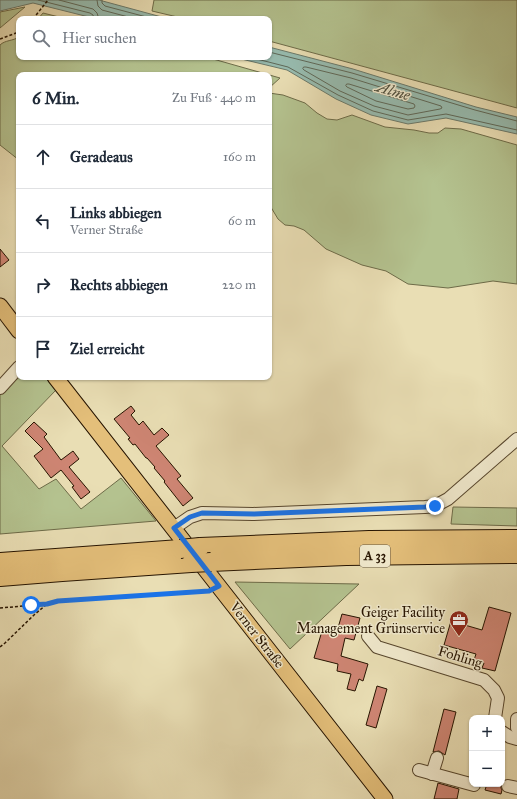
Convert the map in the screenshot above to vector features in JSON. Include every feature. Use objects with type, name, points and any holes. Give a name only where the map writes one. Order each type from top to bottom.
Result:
[{"type":"highway","name":"A 33","points":[[0,562],[200,547],[369,540],[517,538]]},
{"type":"highway","name":"A 33","points":[[0,577],[191,563],[346,556],[517,554]]},
{"type":"main road","points":[[0,306],[16,326]]},
{"type":"main road","name":"Verner Straße","points":[[58,380],[384,799]]},
{"type":"street","points":[[0,388],[16,371]]},
{"type":"street","points":[[174,528],[190,517],[202,513],[254,514],[435,506],[448,500],[517,439]]},
{"type":"street","name":"Fohling","points":[[368,636],[376,647],[484,680],[494,690],[498,698],[495,715]]},
{"type":"street","points":[[517,719],[517,728]]},
{"type":"street","points":[[505,734],[517,738]]},
{"type":"street","points":[[432,774],[437,758]]},
{"type":"street","points":[[419,770],[469,784]]},
{"type":"path","points":[[35,16],[48,0]]},
{"type":"path","points":[[0,39],[16,33]]},
{"type":"path","points":[[0,608],[47,604],[58,601],[209,591],[219,586]]},
{"type":"path","points":[[0,647],[47,604]]},
{"type":"green space","points":[[154,0],[517,0],[517,108],[272,42],[272,16],[173,16],[152,11]]},
{"type":"green space","points":[[25,7],[0,28],[0,12]]},
{"type":"green space","points":[[43,13],[55,16],[40,16]]},
{"type":"green space","points":[[16,38],[16,60],[217,60],[259,72],[16,72],[16,158],[0,145],[0,45]]},
{"type":"green space","points":[[272,76],[280,78],[272,85]]},
{"type":"green space","points":[[272,93],[283,95],[305,103],[327,119],[337,120],[352,115],[385,127],[429,133],[438,133],[445,128],[461,129],[517,145],[517,284],[493,281],[448,288],[408,284],[386,271],[362,265],[326,249],[304,230],[294,226],[285,225],[278,219],[272,209]]},
{"type":"green space","points":[[16,372],[16,380],[48,380],[56,390],[2,446],[39,489],[56,479],[81,509],[121,478],[156,521],[0,534],[0,391]]},
{"type":"green space","points":[[453,507],[517,508],[517,526],[451,524]]},
{"type":"green space","points":[[235,582],[359,584],[290,649]]},
{"type":"water","points":[[0,0],[99,0],[158,16],[85,16],[33,3],[0,11]]},
{"type":"water","name":"Alme","points":[[272,48],[353,69],[476,107],[517,117],[517,134],[446,118],[408,124],[371,115],[336,99],[287,70],[245,60],[272,60]]},
{"type":"building","points":[[0,249],[9,260],[0,267]]},
{"type":"building","points":[[131,406],[135,411],[131,415],[139,425],[143,421],[154,435],[162,428],[169,435],[156,446],[181,476],[177,479],[193,498],[183,506],[164,482],[165,481],[154,468],[155,467],[135,444],[133,445],[128,439],[130,438],[114,419]]},
{"type":"building","points":[[34,422],[47,434],[44,437],[61,460],[73,451],[79,459],[69,467],[90,492],[81,499],[72,487],[74,486],[61,470],[51,478],[34,456],[43,449],[25,431]]},
{"type":"building","points":[[489,607],[511,613],[495,671],[482,668],[484,663],[474,660],[476,654],[444,645],[451,621],[482,630]]},
{"type":"building","points":[[342,614],[360,618],[354,640],[345,638],[341,656],[368,664],[363,681],[359,679],[355,691],[347,689],[351,674],[337,671],[338,664],[314,658],[322,631],[336,635]]},
{"type":"building","points":[[377,686],[387,689],[376,728],[366,725]]},
{"type":"building","points":[[444,709],[456,712],[445,755],[439,751],[433,752]]},
{"type":"building","points":[[438,783],[459,789],[457,799],[434,799]]},
{"type":"building","points":[[486,787],[501,787],[502,790],[501,794],[485,790]]},
{"type":"place","name":"Geiger Facility Management Grünservice","points":[[459,637]]},
{"type":"route","points":[[31,605],[47,604],[58,601],[209,591],[219,586],[174,528],[190,517],[202,513],[254,514],[435,506]]}]
